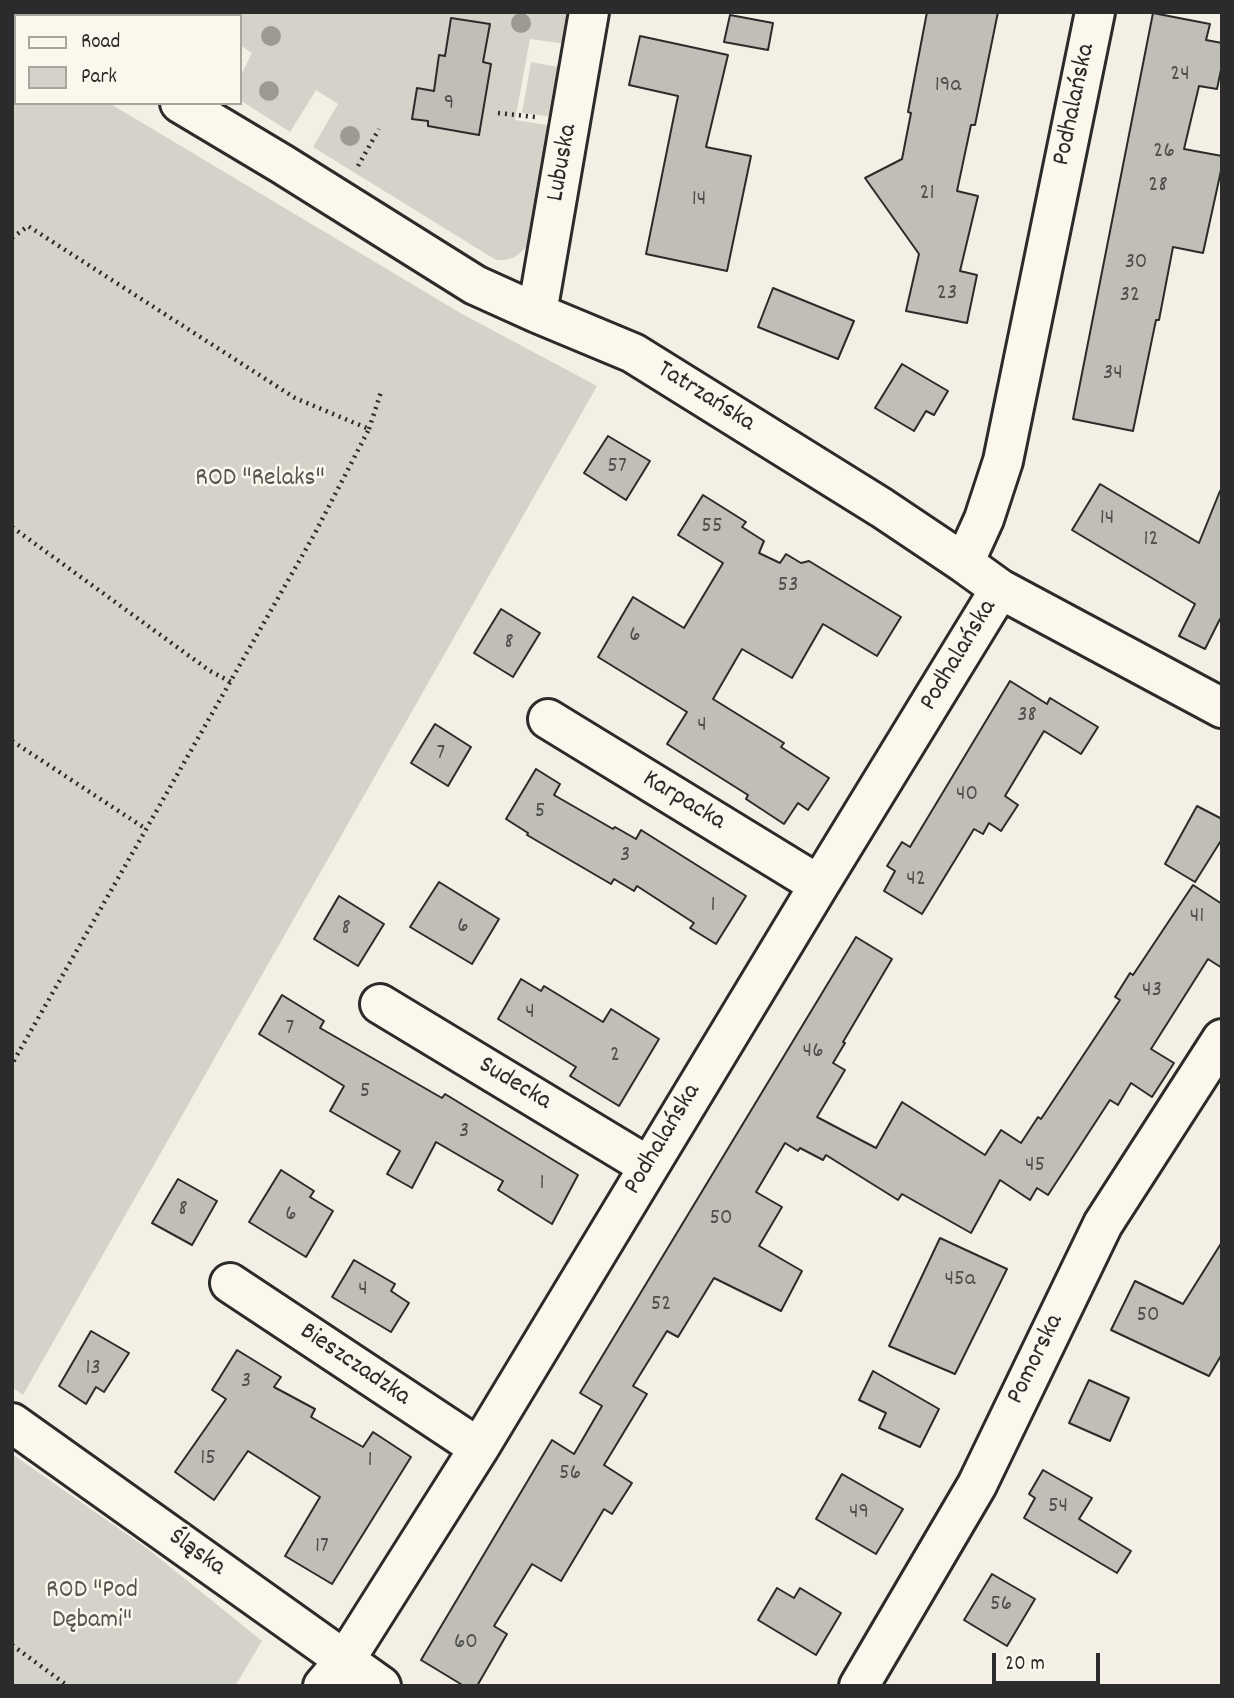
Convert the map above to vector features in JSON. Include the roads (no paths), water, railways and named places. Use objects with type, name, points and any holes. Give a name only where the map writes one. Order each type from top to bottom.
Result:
[{"type":"street","name":"Lubuska","points":[[537,313],[589,12]]},
{"type":"street","name":"Podhalańska","points":[[964,563],[984,519],[1003,461],[1095,12]]},
{"type":"street","name":"Tatrzańska","points":[[183,105],[475,285],[633,353],[870,501],[1000,589],[1222,708]]},
{"type":"street","name":"Podhalańska","points":[[334,1673],[479,1448],[1000,589]]},
{"type":"street","name":"Karpacka","points":[[548,719],[819,885]]},
{"type":"street","name":"Sudecka","points":[[380,1004],[648,1166]]},
{"type":"street","name":"Pomorska","points":[[859,1686],[977,1485],[1103,1224],[1222,1039]]},
{"type":"street","name":"Bieszczadzka","points":[[230,1283],[479,1448]]},
{"type":"street","name":"Śląska","points":[[12,1423],[334,1673],[381,1686]]},
{"type":"park label","name":"ROD \"Relaks\"","points":[[260,480]]},
{"type":"park label","name":"ROD \"Pod Dębami\"","points":[[92,1607]]}]
